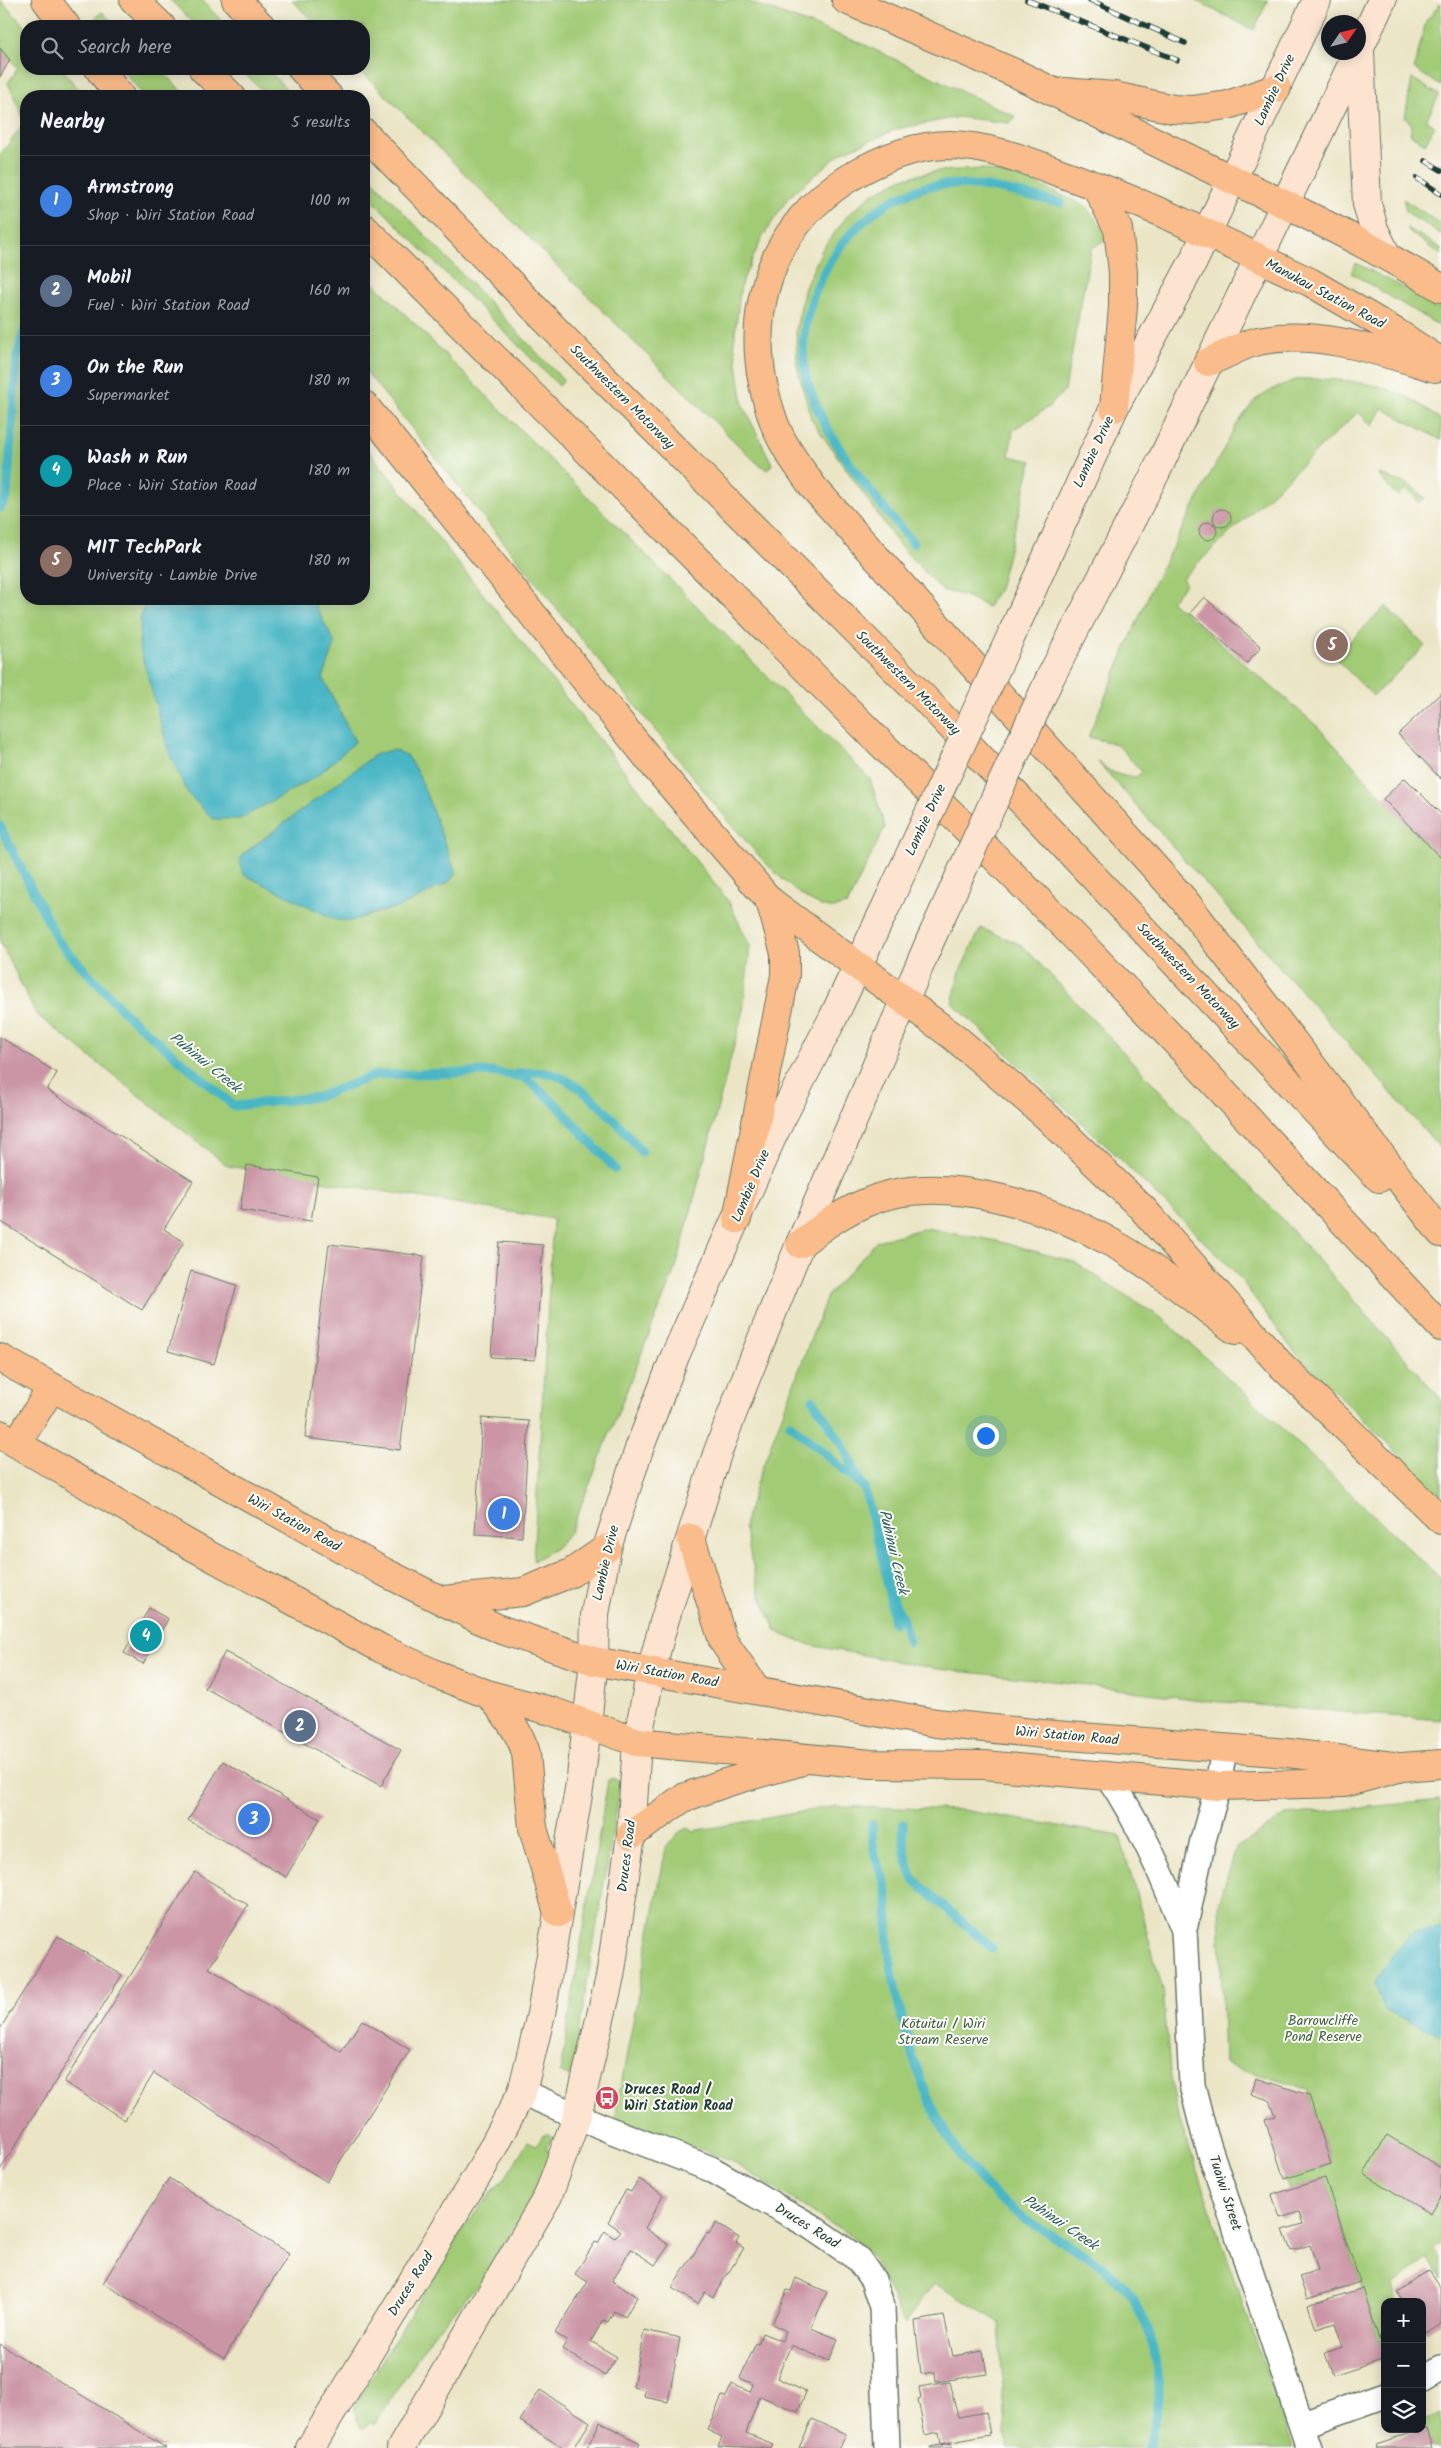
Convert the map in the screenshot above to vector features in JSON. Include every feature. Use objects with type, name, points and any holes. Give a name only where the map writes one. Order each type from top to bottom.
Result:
[{"type":"main road","points":[[46,0],[61,20]]},
{"type":"main road","points":[[134,0],[155,20]]},
{"type":"main road","points":[[236,0],[255,20]]},
{"type":"main road","points":[[846,0],[1017,74],[1048,91],[1284,203],[1386,254],[1441,288]]},
{"type":"main road","name":"Lambie Drive","points":[[588,1724],[594,1661],[595,1614],[607,1548],[639,1449],[675,1356],[737,1220],[773,1135],[859,966],[1114,408],[1191,267],[1317,0]]},
{"type":"main road","points":[[1366,35],[1382,0]]},
{"type":"main road","points":[[651,1671],[717,1454],[800,1244],[930,941],[1050,678],[1156,472],[1355,60]]},
{"type":"main road","points":[[1359,60],[1366,204],[1374,229],[1386,254]]},
{"type":"main road","points":[[104,75],[115,90]]},
{"type":"main road","points":[[210,75],[225,90]]},
{"type":"main road","points":[[308,75],[322,90]]},
{"type":"main road","points":[[1048,91],[1114,96],[1173,109],[1192,110],[1228,105],[1277,88]]},
{"type":"main road","name":"Southwestern Motorway","points":[[370,139],[579,354],[924,698],[1441,1245]]},
{"type":"main road","name":"Manukau Station Road","points":[[1441,362],[1347,303],[1206,233],[1096,186],[1005,153],[975,147],[948,145],[890,156],[867,167],[826,194],[806,211],[775,258],[760,316],[759,346],[764,393],[776,427],[789,454],[813,486],[1184,900],[1441,1233]]},
{"type":"main road","points":[[1096,186],[1118,228],[1123,272],[1123,307],[1114,408]]},
{"type":"main road","points":[[370,234],[1070,931],[1197,1064],[1441,1328]]},
{"type":"main road","points":[[1208,362],[1257,342],[1290,338],[1338,342],[1368,348],[1441,370]]},
{"type":"main road","points":[[370,412],[651,762],[770,901],[954,1037],[1043,1113],[1142,1208],[1278,1362],[1441,1520]]},
{"type":"main road","points":[[737,1220],[785,976],[785,954],[770,901]]},
{"type":"main road","points":[[800,1244],[838,1215],[872,1200],[914,1190],[966,1192],[985,1196],[1063,1219],[1115,1244],[1278,1362]]},
{"type":"main road","name":"Wiri Station Road","points":[[0,1358],[367,1563],[499,1629],[594,1661],[936,1723],[1043,1734],[1345,1758],[1402,1767]]},
{"type":"main road","points":[[8,1438],[52,1387]]},
{"type":"main road","name":"Wiri Station Road","points":[[8,1438],[190,1545],[330,1622],[435,1674],[490,1695],[588,1724],[637,1742],[871,1764],[984,1766],[1218,1786],[1344,1783],[1402,1767],[1441,1764]]},
{"type":"main road","points":[[691,1538],[723,1641],[757,1690]]},
{"type":"main road","points":[[443,1600],[523,1592],[570,1573],[607,1548]]},
{"type":"main road","name":"Druces Road","points":[[401,2448],[548,2196],[577,2116],[610,1977],[631,1836],[637,1742],[651,1671]]},
{"type":"main road","points":[[490,1695],[515,1726],[526,1753],[533,1828],[558,1913]]},
{"type":"main road","name":"Druces Road","points":[[310,2448],[482,2168],[522,2092],[541,2014],[588,1724]]},
{"type":"main road","points":[[631,1836],[683,1798],[724,1783],[815,1758]]},
{"type":"street","name":"Tuaiwi Street","points":[[1224,1749],[1218,1786],[1203,1840],[1184,1930],[1192,2085],[1196,2105],[1306,2437]]},
{"type":"street","name":"Tuaiwi Street","points":[[1108,1776],[1132,1812],[1165,1881],[1184,1930]]},
{"type":"street","name":"Druces Road","points":[[522,2092],[711,2169],[810,2226],[858,2260],[873,2280],[882,2307],[887,2448]]},
{"type":"street","points":[[1426,2377],[1441,2368]]},
{"type":"street","points":[[1306,2437],[1381,2397]]},
{"type":"green space","points":[[0,0],[20,21],[20,75],[67,75],[79,90],[20,90],[20,111],[8,83],[18,68],[0,48]]},
{"type":"green space","points":[[170,0],[202,0],[220,20],[191,20]]},
{"type":"green space","points":[[292,0],[744,0],[863,44],[1016,117],[1009,123],[958,117],[897,129],[841,153],[788,198],[762,238],[741,284],[734,342],[743,405],[772,464],[768,470],[756,462],[738,445],[365,75],[370,75],[370,20],[311,20]]},
{"type":"green space","points":[[1194,0],[1268,0],[1254,30]]},
{"type":"green space","points":[[1441,3],[1441,86],[1414,69],[1426,21]]},
{"type":"green space","points":[[102,12],[111,20],[93,20]]},
{"type":"green space","points":[[127,75],[165,75],[181,90],[139,90]]},
{"type":"green space","points":[[246,75],[273,75],[287,90],[262,90]]},
{"type":"green space","points":[[1412,78],[1439,95],[1426,121],[1435,126],[1425,144],[1410,134],[1412,125],[1405,117]]},
{"type":"green space","points":[[20,129],[20,605],[145,605],[141,614],[355,742],[323,678],[335,644],[315,605],[370,605],[370,453],[729,902],[750,946],[743,1011],[677,1264],[571,1531],[556,1548],[533,1561],[553,1219],[228,1166],[36,1014],[0,942],[0,155]],"holes":[[[376,754],[401,907],[363,917],[344,919],[326,915],[242,855]]]},
{"type":"green space","points":[[984,169],[1027,180],[1084,205],[1104,229],[1106,239],[1091,249],[1065,390],[1050,406],[1013,430],[1009,456],[1032,461],[999,589],[988,607],[966,596],[942,590],[900,546],[811,419],[797,366],[796,329],[805,287],[823,248],[848,215],[872,194],[903,178],[937,171]]},
{"type":"green space","points":[[370,177],[564,381],[559,386],[370,198]]},
{"type":"green space","points":[[1403,199],[1441,224],[1441,234],[1410,215],[1406,211]]},
{"type":"green space","points":[[1407,228],[1441,248],[1441,255],[1412,234]]},
{"type":"green space","points":[[1356,263],[1441,307],[1441,327],[1351,273]]},
{"type":"green space","points":[[370,279],[870,779],[885,827],[847,905],[828,908],[815,903],[801,894],[772,870],[725,817],[370,376]]},
{"type":"green space","points":[[1298,379],[1325,379],[1366,384],[1405,396],[1441,420],[1441,440],[1382,408],[1372,426],[1358,412],[1182,578],[1186,584],[1171,601],[1316,725],[1441,860],[1441,1149],[1097,761],[1110,771],[1120,775],[1136,777],[1142,772],[1117,744],[1088,737],[1152,587],[1235,427],[1255,400],[1277,387]]},
{"type":"green space","points":[[1380,474],[1409,485],[1425,498],[1420,503],[1406,489],[1397,496],[1379,476]]},
{"type":"green space","points":[[1386,606],[1425,646],[1373,696],[1334,657]]},
{"type":"green space","points":[[981,928],[1022,945],[1290,1228],[1441,1399],[1441,1495],[1295,1353],[1236,1273],[1113,1152],[952,1003],[960,971]]},
{"type":"green space","points":[[925,1228],[997,1241],[1074,1262],[1163,1319],[1236,1385],[1441,1579],[1441,1720],[1209,1701],[1071,1683],[937,1669],[810,1645],[776,1631],[759,1592],[744,1526],[756,1484],[827,1296],[877,1241]]},
{"type":"green space","points":[[613,1778],[620,1782],[616,1813],[571,2077],[560,2072],[608,1780]]},
{"type":"green space","name":"Barrowcliffe Pond Reserve","points":[[1441,1800],[1441,1928],[1412,1933],[1384,2010],[1441,2036],[1441,2168],[1387,2136],[1430,2213],[1441,2195],[1441,2243],[1434,2248],[1441,2259],[1441,2278],[1428,2259],[1392,2286],[1396,2298],[1381,2298],[1381,2344],[1325,2178],[1289,2190],[1284,2179],[1331,2164],[1307,2089],[1224,2064],[1219,1903],[1236,1848],[1286,1815]]},
{"type":"green space","name":"Kōtuitui / Wiri Stream Reserve","points":[[835,1806],[962,1810],[1120,1836],[1163,1990],[1170,2071],[1177,2113],[1293,2448],[1007,2448],[999,2322],[934,2283],[905,2324],[873,2260],[856,2240],[728,2159],[619,2120],[615,2116],[666,1848],[678,1833],[688,1827],[694,1831]]},
{"type":"green space","points":[[548,2134],[552,2138],[546,2149],[553,2153],[536,2191],[485,2276],[432,2336],[374,2425],[370,2422],[366,2427],[361,2428],[356,2417],[357,2413],[354,2411],[357,2402],[463,2228],[509,2172],[528,2141],[536,2145],[542,2136]]},
{"type":"green space","points":[[1441,2413],[1441,2448],[1432,2448],[1426,2431],[1426,2420]]},
{"type":"water","points":[[145,605],[315,605],[335,644],[323,678],[355,742],[317,776],[240,819],[213,819],[188,794],[169,753],[139,645],[141,614]]},
{"type":"water","points":[[393,750],[406,755],[419,775],[456,873],[449,882],[401,907],[377,912],[351,921],[336,920],[243,874],[240,864],[242,855],[376,754]]},
{"type":"water","points":[[1441,1928],[1441,2036],[1384,2010],[1375,1983],[1384,1965],[1412,1933]]},
{"type":"building","points":[[0,48],[10,60],[0,77]]},
{"type":"building","points":[[1222,509],[1228,512],[1231,518],[1228,524],[1222,527],[1216,524],[1213,518],[1216,512]]},
{"type":"building","points":[[1208,522],[1214,525],[1217,531],[1214,537],[1208,540],[1202,537],[1199,531],[1202,525]]},
{"type":"building","points":[[1204,597],[1261,647],[1247,663],[1190,613]]},
{"type":"building","points":[[1441,693],[1441,779],[1398,734]]},
{"type":"building","points":[[1405,778],[1441,814],[1441,858],[1383,799]]},
{"type":"building","points":[[0,1037],[57,1073],[47,1090],[193,1181],[164,1229],[184,1242],[142,1310],[0,1221]]},
{"type":"building","points":[[247,1165],[318,1177],[311,1221],[240,1210]]},
{"type":"building","points":[[499,1242],[543,1245],[535,1360],[491,1357]]},
{"type":"building","points":[[329,1244],[424,1256],[400,1450],[305,1438]]},
{"type":"building","points":[[191,1271],[237,1285],[214,1364],[168,1351]]},
{"type":"building","points":[[482,1418],[529,1421],[522,1537],[475,1534]]},
{"type":"building","points":[[149,1608],[168,1619],[143,1664],[124,1653]]},
{"type":"building","points":[[225,1652],[401,1750],[381,1786],[205,1688]]},
{"type":"building","points":[[223,1761],[320,1819],[286,1877],[188,1820]]},
{"type":"building","points":[[195,1872],[248,1905],[209,1968],[341,2052],[362,2020],[410,2050],[327,2182],[154,2073],[125,2120],[64,2082]]},
{"type":"building","points":[[58,1936],[122,1975],[0,2170],[0,2029]]},
{"type":"building","points":[[1256,2078],[1309,2095],[1331,2164],[1284,2179],[1265,2119],[1275,2116],[1269,2100],[1251,2094]]},
{"type":"building","points":[[1387,2135],[1441,2168],[1441,2195],[1430,2214],[1364,2174]]},
{"type":"building","points":[[169,2178],[289,2254],[224,2358],[103,2283]]},
{"type":"building","points":[[1325,2178],[1360,2282],[1307,2299],[1299,2276],[1318,2270],[1310,2245],[1291,2251],[1283,2230],[1303,2224],[1299,2212],[1280,2218],[1272,2195]]},
{"type":"building","points":[[639,2179],[663,2195],[645,2228],[669,2245],[655,2265],[631,2249],[612,2281],[637,2297],[625,2317],[614,2311],[608,2322],[603,2320],[591,2341],[617,2357],[605,2376],[562,2349],[567,2341],[555,2333],[588,2282],[575,2274],[595,2242],[598,2243],[605,2231],[614,2238],[621,2231],[608,2222],[626,2190],[631,2192]]},
{"type":"building","points":[[716,2223],[739,2238],[736,2243],[744,2248],[713,2297],[705,2292],[698,2304],[672,2288],[707,2233],[709,2234]]},
{"type":"building","points":[[1429,2270],[1441,2287],[1441,2323],[1426,2333],[1426,2298],[1401,2298],[1397,2292]]},
{"type":"building","points":[[796,2278],[827,2292],[811,2328],[838,2339],[829,2361],[791,2345],[777,2378],[806,2392],[798,2412],[760,2396],[746,2433],[773,2444],[771,2448],[718,2446],[722,2437],[707,2430],[722,2396],[726,2397],[732,2384],[750,2392],[753,2384],[740,2378],[762,2333],[782,2341],[786,2331],[772,2324],[787,2290],[791,2291]]},
{"type":"building","points":[[1363,2288],[1381,2346],[1381,2360],[1333,2376],[1325,2353],[1343,2347],[1335,2323],[1316,2329],[1308,2305]]},
{"type":"building","points":[[944,2316],[953,2356],[983,2351],[987,2374],[936,2382],[935,2372],[921,2374],[915,2321]]},
{"type":"building","points":[[644,2330],[680,2338],[668,2402],[644,2397],[645,2390],[633,2387]]},
{"type":"building","points":[[0,2344],[166,2448],[0,2448]]},
{"type":"building","points":[[949,2382],[958,2417],[986,2412],[990,2435],[941,2444],[939,2432],[925,2435],[918,2399],[921,2398],[919,2387]]},
{"type":"building","points":[[540,2390],[590,2422],[574,2448],[563,2448],[520,2421]]},
{"type":"building","points":[[812,2419],[846,2434],[840,2448],[799,2448]]},
{"type":"building","points":[[600,2422],[640,2443],[637,2448],[587,2448]]},
{"type":"building","points":[[1426,2429],[1432,2448],[1377,2448],[1376,2445],[1414,2433],[1426,2433]]},
{"type":"building","points":[[951,2443],[952,2448],[930,2448],[930,2447]]},
{"type":"waterway","points":[[913,543],[869,490],[841,451],[818,410],[810,390],[804,362],[805,332],[811,302],[823,274],[840,248],[860,224],[883,206],[923,188],[947,184],[964,184],[1013,192],[1061,203]]},
{"type":"waterway","name":"Puhinui Creek","points":[[0,508],[7,497],[17,356],[20,346]]},
{"type":"waterway","name":"Puhinui Creek","points":[[0,826],[58,941],[127,1015],[234,1106],[318,1097],[375,1075],[491,1072],[524,1077],[557,1105],[615,1169]]},
{"type":"waterway","name":"Puhinui Creek","points":[[518,1073],[550,1074],[571,1083],[605,1110],[642,1152]]},
{"type":"waterway","name":"Puhinui Creek","points":[[813,1400],[842,1444],[861,1483]]},
{"type":"waterway","name":"Puhinui Creek","points":[[790,1424],[864,1487],[885,1570],[894,1623]]},
{"type":"waterway","points":[[892,1598],[902,1617],[909,1642]]},
{"type":"waterway","points":[[903,1824],[905,1852],[914,1880],[992,1948]]},
{"type":"waterway","name":"Puhinui Creek","points":[[872,1825],[875,1854],[886,1889],[888,1943],[897,1996],[911,2052],[932,2105],[944,2130],[958,2152],[988,2188],[1025,2219],[1103,2267],[1134,2301],[1148,2331],[1157,2364],[1159,2380],[1157,2409],[1148,2448]]},
{"type":"railway","points":[[1027,0],[1177,60]]},
{"type":"railway","points":[[1090,0],[1185,43]]},
{"type":"railway","points":[[1426,161],[1441,170]]},
{"type":"railway","points":[[1417,178],[1441,194]]},
{"type":"place","name":"MIT TechPark","points":[[1332,645]]},
{"type":"place","name":"Armstrong","points":[[504,1514]]},
{"type":"place","name":"Wash n Run","points":[[146,1636]]},
{"type":"place","name":"Mobil","points":[[300,1726]]},
{"type":"place","name":"On the Run","points":[[254,1819]]},
{"type":"place","name":"Druces Road / Wiri Station Road","points":[[607,2098]]}]
